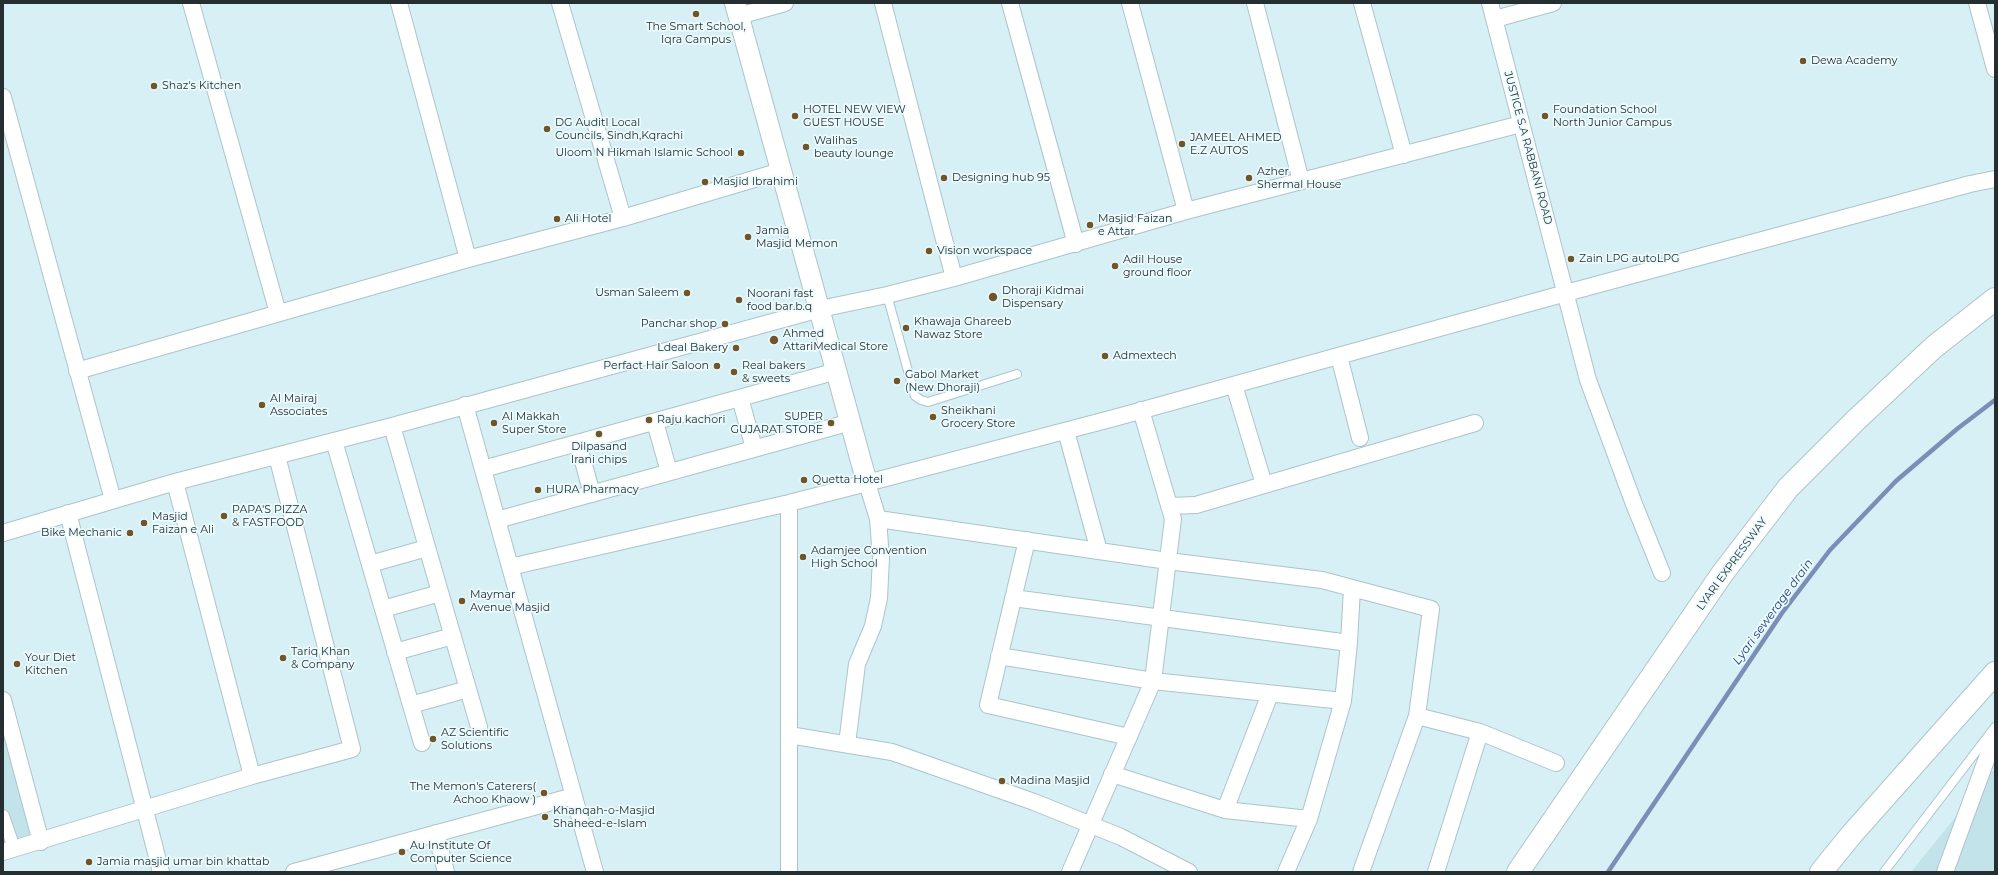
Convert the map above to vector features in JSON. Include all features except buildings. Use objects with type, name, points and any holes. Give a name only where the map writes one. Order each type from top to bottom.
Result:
[{"type":"highway","name":"LYARI EXPRESSWAY","points":[[1518,872],[1722,574],[1788,488],[1856,420],[1934,347],[1995,300]]},
{"type":"highway","points":[[1822,872],[1852,834],[1995,673]]},
{"type":"street","points":[[191,3],[278,313]]},
{"type":"street","points":[[399,3],[468,259]]},
{"type":"street","points":[[560,3],[624,218]]},
{"type":"street","points":[[785,3],[737,9],[878,519],[881,558],[879,598],[873,626],[857,664],[847,744]]},
{"type":"street","points":[[883,3],[954,278]]},
{"type":"street","points":[[1010,3],[1076,244]]},
{"type":"street","points":[[1130,3],[1186,211]]},
{"type":"street","points":[[1255,3],[1301,181]]},
{"type":"street","points":[[1362,3],[1404,155]]},
{"type":"street","name":"JUSTICE S.A RABBANI ROAD","points":[[1490,3],[1588,380],[1634,504],[1662,573]]},
{"type":"street","points":[[1495,19],[1553,3]]},
{"type":"street","points":[[1977,3],[1990,26],[1995,69]]},
{"type":"street","points":[[3,97],[113,500]]},
{"type":"street","points":[[3,533],[175,482],[392,426],[820,309],[887,295],[954,278],[1186,211],[1521,124]]},
{"type":"street","points":[[77,371],[468,259],[624,218],[782,171]]},
{"type":"street","points":[[510,567],[789,504],[1066,431],[1566,293],[1970,184],[1995,179]]},
{"type":"street","points":[[1339,356],[1360,438]]},
{"type":"street","points":[[483,470],[837,371]]},
{"type":"street","points":[[1234,385],[1263,481]]},
{"type":"street","points":[[740,398],[754,448]]},
{"type":"street","points":[[465,406],[595,872]]},
{"type":"street","points":[[1070,872],[1153,681],[1173,519],[1141,410]]},
{"type":"street","points":[[655,422],[669,472]]},
{"type":"street","points":[[497,520],[850,422]]},
{"type":"street","points":[[1169,506],[1196,505],[1475,423]]},
{"type":"street","points":[[392,426],[479,727]]},
{"type":"street","points":[[1066,431],[1099,551]]},
{"type":"street","points":[[334,441],[422,743]]},
{"type":"street","points":[[578,443],[592,494]]},
{"type":"street","points":[[3,816],[9,850],[41,842],[252,776],[352,749],[277,456]]},
{"type":"street","points":[[175,482],[252,776]]},
{"type":"street","points":[[789,504],[789,872]]},
{"type":"street","points":[[68,513],[161,872]]},
{"type":"street","points":[[878,519],[1168,561],[1322,580],[1431,609],[1417,716],[1361,872]]},
{"type":"street","points":[[1028,540],[988,705],[1128,737]]},
{"type":"street","points":[[370,564],[427,548]]},
{"type":"street","points":[[1286,872],[1308,819],[1343,701],[1349,643],[1352,588]]},
{"type":"street","points":[[383,609],[440,593]]},
{"type":"street","points":[[1014,598],[1161,619],[1349,643]]},
{"type":"street","points":[[396,652],[453,636]]},
{"type":"street","points":[[999,656],[1153,681],[1343,701]]},
{"type":"street","points":[[411,705],[468,689]]},
{"type":"street","points":[[1225,810],[1270,694]]},
{"type":"street","points":[[3,700],[41,842]]},
{"type":"street","points":[[1417,716],[1480,732],[1556,763]]},
{"type":"street","points":[[1436,872],[1480,732]]},
{"type":"street","points":[[789,735],[892,752],[1034,802],[1090,824],[1121,837],[1189,872]]},
{"type":"street","points":[[1945,872],[1995,736]]},
{"type":"street","points":[[1112,774],[1225,810],[1308,819]]},
{"type":"street","points":[[301,871],[574,796]]},
{"type":"street","points":[[436,833],[446,872]]},
{"type":"lane","points":[[887,295],[916,396],[921,400],[928,402],[1017,374]]},
{"type":"lane","points":[[1884,872],[1995,727]]},
{"type":"shaded area","points":[[3,723],[35,838],[3,846]]},
{"type":"shaded area","points":[[1995,768],[1995,872],[1911,872]]},
{"type":"waterway","name":"Lyari sewerage drain","points":[[1608,872],[1782,613],[1830,550],[1896,481],[1957,429],[1995,400]]},
{"type":"place","name":"The Smart School, Iqra Campus","points":[[696,14]]},
{"type":"place","name":"Dewa Academy","points":[[1803,61]]},
{"type":"place","name":"Shaz's Kitchen","points":[[154,86]]},
{"type":"place","name":"HOTEL NEW VIEW GUEST HOUSE","points":[[795,116]]},
{"type":"place","name":"Foundation School North Junior Campus","points":[[1545,116]]},
{"type":"place","name":"DG Auditl Local Councils, Sindh,Kqrachi","points":[[547,129]]},
{"type":"place","name":"JAMEEL AHMED E.Z AUTOS","points":[[1182,144]]},
{"type":"place","name":"Walihas beauty lounge","points":[[806,147]]},
{"type":"place","name":"Uloom N Hikmah Islamic School","points":[[741,153]]},
{"type":"place","name":"Designing hub 95","points":[[944,178]]},
{"type":"place","name":"Azher Shermal House","points":[[1249,178]]},
{"type":"place","name":"Masjid Ibrahimi","points":[[705,182]]},
{"type":"place","name":"Ali Hotel","points":[[557,219]]},
{"type":"place","name":"Masjid Faizan e Attar","points":[[1090,225]]},
{"type":"place","name":"Jamia Masjid Memon","points":[[748,237]]},
{"type":"place","name":"Vision workspace","points":[[929,251]]},
{"type":"place","name":"Zain LPG autoLPG","points":[[1571,259]]},
{"type":"place","name":"Adil House ground floor","points":[[1115,266]]},
{"type":"place","name":"Usman Saleem","points":[[687,293]]},
{"type":"place","name":"Dhoraji Kidmai Dispensary","points":[[993,297]]},
{"type":"place","name":"Noorani fast food bar.b.q","points":[[739,300]]},
{"type":"place","name":"Panchar shop","points":[[725,324]]},
{"type":"place","name":"Khawaja Ghareeb Nawaz Store","points":[[906,328]]},
{"type":"place","name":"Ahmed AttariMedical Store","points":[[774,340]]},
{"type":"place","name":"Ldeal Bakery","points":[[736,348]]},
{"type":"place","name":"Admextech","points":[[1105,356]]},
{"type":"place","name":"Perfact Hair Saloon","points":[[717,366]]},
{"type":"place","name":"Real bakers & sweets","points":[[734,372]]},
{"type":"place","name":"Gabol Market (New Dhoraji)","points":[[897,381]]},
{"type":"place","name":"Al Mairaj Associates","points":[[262,405]]},
{"type":"place","name":"Sheikhani Grocery Store","points":[[933,417]]},
{"type":"place","name":"Raju kachori","points":[[649,420]]},
{"type":"place","name":"Al Makkah Super Store","points":[[494,423]]},
{"type":"place","name":"SUPER GUJARAT STORE","points":[[831,423]]},
{"type":"place","name":"Dilpasand Irani chips","points":[[599,434]]},
{"type":"place","name":"Quetta Hotel","points":[[804,480]]},
{"type":"place","name":"HURA Pharmacy","points":[[538,490]]},
{"type":"place","name":"PAPA'S PIZZA & FASTFOOD","points":[[224,516]]},
{"type":"place","name":"Masjid Faizan e Ali","points":[[144,523]]},
{"type":"place","name":"Bike Mechanic","points":[[130,533]]},
{"type":"place","name":"Adamjee Convention High School","points":[[803,557]]},
{"type":"place","name":"Maymar Avenue Masjid","points":[[462,601]]},
{"type":"place","name":"Tariq Khan & Company","points":[[283,658]]},
{"type":"place","name":"Your Diet Kitchen","points":[[17,664]]},
{"type":"place","name":"AZ Scientific Solutions","points":[[433,739]]},
{"type":"place","name":"Madina Masjid","points":[[1002,781]]},
{"type":"place","name":"The Memon's Caterers( Achoo Khaow )","points":[[544,793]]},
{"type":"place","name":"Khanqah-o-Masjid Shaheed-e-Islam","points":[[545,817]]},
{"type":"place","name":"Au Institute Of Computer Science","points":[[402,852]]},
{"type":"place","name":"Jamia masjid umar bin khattab","points":[[89,862]]}]
